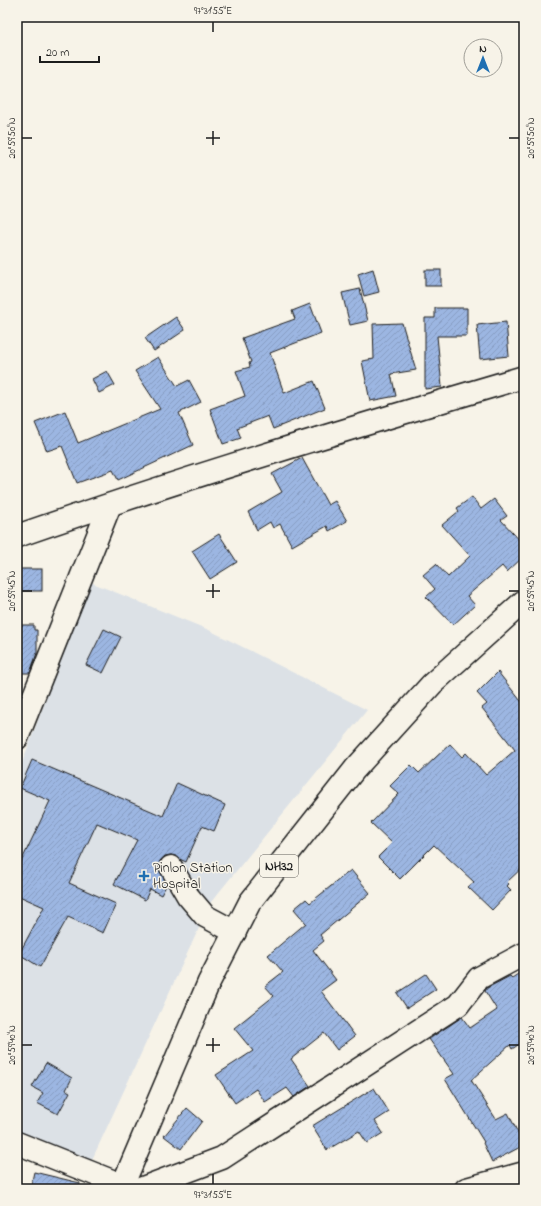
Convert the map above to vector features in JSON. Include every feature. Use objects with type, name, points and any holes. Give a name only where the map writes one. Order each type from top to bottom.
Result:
[{"type":"main road","points":[[17,536],[110,505],[413,410],[524,377]]},
{"type":"main road","points":[[18,734],[110,505]]},
{"type":"main road","name":"NH32","points":[[128,1188],[209,982],[250,902],[355,769],[432,684],[524,601]]},
{"type":"main road","points":[[171,867],[188,896],[205,916],[235,932]]},
{"type":"main road","points":[[17,1143],[128,1188],[222,1158],[458,1005],[479,978],[524,954]]},
{"type":"main road","points":[[466,1189],[524,1173]]},
{"type":"shaded area","points":[[90,582],[209,630],[367,710],[211,902],[90,1164],[17,1134],[17,776]]},
{"type":"building","points":[[373,269],[379,292],[364,296],[358,274]]},
{"type":"building","points":[[425,270],[441,270],[441,286],[425,286]]},
{"type":"building","points":[[360,289],[368,321],[350,325],[342,293]]},
{"type":"building","points":[[310,304],[321,333],[270,353],[284,393],[314,381],[325,408],[273,429],[268,416],[237,428],[241,438],[223,444],[210,409],[245,396],[236,371],[250,367],[249,363],[251,362],[242,338],[295,319],[292,311]]},
{"type":"building","points":[[435,308],[467,308],[467,336],[437,336],[442,387],[425,389],[425,318],[435,318]]},
{"type":"building","points":[[176,317],[185,330],[154,351],[145,338]]},
{"type":"building","points":[[506,322],[509,356],[480,359],[477,325]]},
{"type":"building","points":[[402,323],[416,370],[391,374],[396,396],[370,401],[362,361],[374,359],[373,324]]},
{"type":"building","points":[[158,357],[177,386],[189,380],[201,402],[179,413],[193,445],[118,480],[113,470],[77,483],[62,446],[47,451],[35,423],[65,411],[78,443],[160,409],[135,371]]},
{"type":"building","points":[[107,371],[115,385],[99,393],[92,379]]},
{"type":"building","points":[[302,458],[328,505],[335,501],[347,521],[329,531],[327,526],[292,546],[280,524],[273,528],[270,522],[257,530],[248,512],[282,492],[272,474]]},
{"type":"building","points":[[472,497],[481,509],[494,499],[507,516],[501,520],[524,545],[524,556],[507,572],[502,566],[467,596],[475,605],[453,625],[426,597],[435,589],[423,575],[436,564],[448,577],[470,556],[442,525],[459,511],[457,508]]},
{"type":"building","points":[[219,534],[237,562],[210,579],[192,551]]},
{"type":"building","points":[[17,569],[42,569],[42,591],[17,591]]},
{"type":"building","points":[[17,625],[34,625],[34,630],[37,630],[37,653],[30,673],[17,673]]},
{"type":"building","points":[[104,629],[121,637],[103,673],[86,665]]},
{"type":"building","points":[[498,672],[524,705],[524,866],[507,882],[509,884],[507,886],[511,890],[492,910],[468,887],[474,882],[434,845],[400,879],[378,857],[392,843],[371,823],[399,794],[390,786],[411,765],[419,773],[450,744],[462,757],[466,753],[486,775],[515,750],[482,708],[487,704],[477,693]]},
{"type":"building","points":[[32,760],[163,816],[177,783],[225,805],[214,831],[202,826],[186,862],[171,855],[165,856],[160,861],[159,867],[167,884],[161,895],[150,889],[145,900],[114,884],[137,840],[97,823],[69,883],[116,904],[103,933],[68,917],[40,967],[19,954],[44,907],[17,895],[17,860],[21,862],[50,801],[20,788]]},
{"type":"building","points":[[351,870],[370,893],[320,935],[324,941],[313,950],[336,980],[321,991],[355,1036],[337,1050],[324,1033],[291,1059],[310,1086],[294,1097],[287,1088],[265,1102],[256,1089],[235,1103],[216,1075],[253,1051],[234,1028],[274,996],[265,986],[283,972],[268,955],[306,923],[294,909],[306,899],[310,903]]},
{"type":"building","points":[[524,970],[524,1041],[512,1049],[510,1045],[471,1080],[496,1119],[508,1113],[524,1145],[492,1162],[483,1143],[484,1142],[445,1079],[454,1074],[429,1039],[462,1017],[470,1028],[497,1010],[485,991],[487,988],[510,976],[512,978]]},
{"type":"building","points":[[426,974],[436,989],[407,1008],[397,993]]},
{"type":"building","points":[[46,1063],[72,1078],[66,1090],[70,1092],[58,1114],[37,1103],[43,1093],[32,1087]]},
{"type":"building","points":[[374,1088],[389,1112],[375,1121],[383,1133],[367,1143],[359,1131],[327,1150],[312,1126]]},
{"type":"building","points":[[187,1108],[202,1121],[181,1149],[164,1136]]},
{"type":"building","points":[[34,1172],[80,1183],[79,1189],[30,1189]]},
{"type":"place","name":"Pinlon Station Hospital","points":[[144,876]]}]
